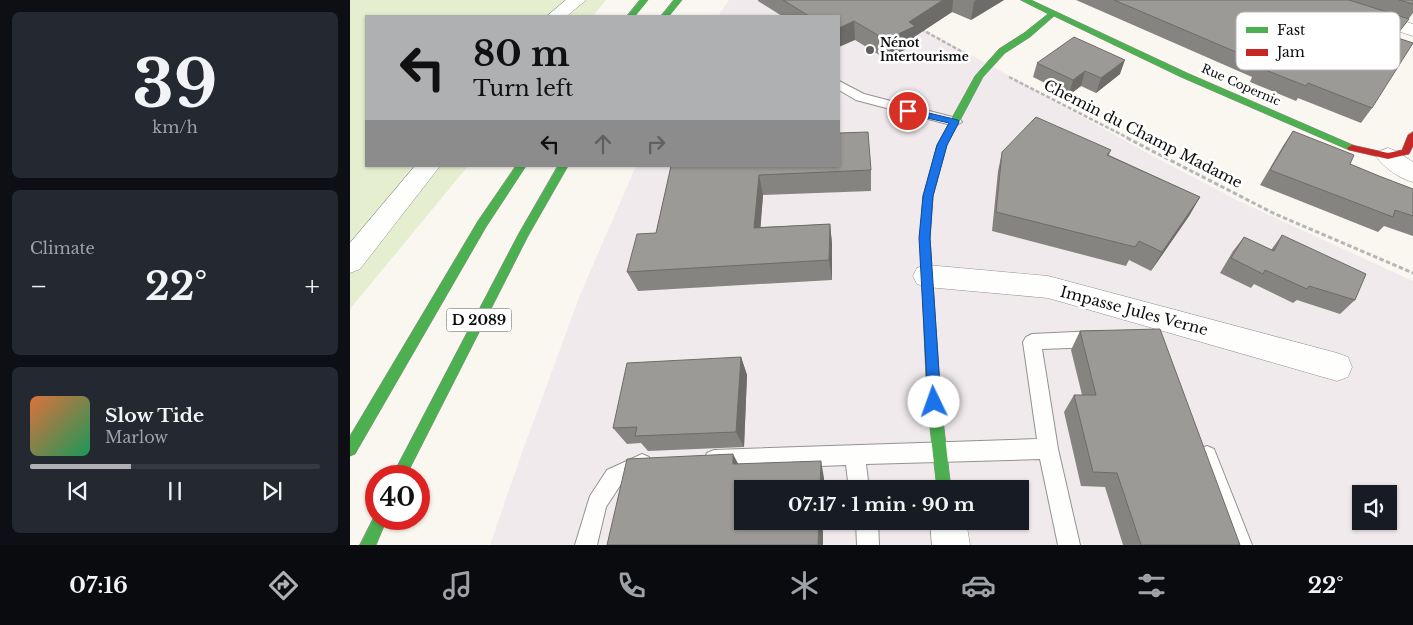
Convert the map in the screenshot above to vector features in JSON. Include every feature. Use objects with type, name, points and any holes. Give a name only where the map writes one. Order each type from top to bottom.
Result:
[{"type":"main road","points":[[632,15],[644,0]]},
{"type":"main road","points":[[666,15],[678,0]]},
{"type":"main road","name":"Rue Copernic","points":[[1024,0],[1357,150],[1388,156]]},
{"type":"main road","points":[[943,480],[934,402],[927,276],[925,238],[928,196],[942,145],[987,66],[1002,51],[1027,35],[1052,14]]},
{"type":"main road","points":[[1388,156],[1406,152],[1413,135]]},
{"type":"main road","name":"D 2089","points":[[350,449],[482,224],[520,167]]},
{"type":"main road","name":"D 2089","points":[[405,465],[518,244],[562,167]]},
{"type":"main road","points":[[368,545],[375,530]]},
{"type":"street","points":[[557,15],[577,0]]},
{"type":"street","points":[[1319,0],[1357,12]]},
{"type":"street","points":[[1400,26],[1413,30]]},
{"type":"street","points":[[1388,156],[1413,174]]},
{"type":"street","points":[[350,262],[427,167]]},
{"type":"street","name":"Impasse Jules Verne","points":[[927,276],[1048,287],[1337,367]]},
{"type":"street","points":[[949,530],[951,545]]},
{"type":"lane","points":[[840,86],[860,97],[955,122]]},
{"type":"lane","points":[[1070,545],[1048,449],[1032,342],[1111,339]]},
{"type":"lane","points":[[1199,436],[1241,545]]},
{"type":"lane","points":[[692,461],[940,451],[1048,449]]},
{"type":"lane","points":[[855,454],[858,480]]},
{"type":"lane","points":[[586,545],[597,503],[614,477],[644,463],[663,462]]},
{"type":"lane","points":[[867,530],[868,545]]},
{"type":"path","name":"Chemin du Champ Madame","points":[[920,28],[987,66],[1273,213],[1413,274]]},
{"type":"shaded area","points":[[729,0],[866,0],[992,66],[1149,154],[1239,201],[1413,281],[1413,545],[490,545],[580,295],[636,167],[840,167],[840,15],[719,15]]},
{"type":"green space","points":[[350,0],[606,0],[594,15],[365,15],[365,167],[467,167],[350,309]]},
{"type":"building","points":[[783,0],[943,0],[909,22],[915,26],[886,40],[854,21],[840,28],[840,15],[807,15]]},
{"type":"building","points":[[1114,0],[1349,0],[1387,12],[1236,12],[1236,52]]},
{"type":"building","points":[[1399,0],[1413,0],[1413,4]]},
{"type":"building","points":[[1400,16],[1409,19],[1400,31]]},
{"type":"building","points":[[1074,37],[1125,60],[1101,78],[1085,71],[1073,80],[1037,63]]},
{"type":"building","points":[[1400,39],[1413,43],[1400,64]]},
{"type":"building","points":[[1266,70],[1396,70],[1372,108],[1308,83],[1306,86]]},
{"type":"building","points":[[1036,117],[1111,150],[1107,155],[1200,197],[1162,252],[1139,241],[1135,247],[996,212],[1002,152]]},
{"type":"building","points":[[1293,131],[1354,155],[1350,164],[1413,189],[1413,216],[1395,210],[1393,217],[1270,170]]},
{"type":"building","points":[[868,132],[871,170],[759,175],[754,228],[830,224],[829,260],[627,272],[637,234],[656,233],[671,167],[840,167],[840,133]]},
{"type":"building","points":[[1282,235],[1366,274],[1355,300],[1309,286],[1307,289],[1265,270],[1263,274],[1231,258],[1244,237],[1274,251]]},
{"type":"building","points":[[1160,329],[1240,545],[1141,545],[1117,473],[1093,472],[1074,395],[1096,395],[1080,331]]},
{"type":"building","points":[[741,357],[736,432],[635,436],[637,427],[613,428],[627,363]]},
{"type":"building","points":[[733,454],[733,464],[821,461],[820,480],[734,480],[734,530],[819,530],[818,545],[607,545],[627,459]]},
{"type":"traffic: fast","points":[[632,15],[644,0]]},
{"type":"traffic: fast","points":[[666,15],[678,0]]},
{"type":"traffic: fast","points":[[1025,0],[1184,75],[1352,148]]},
{"type":"traffic: fast","points":[[943,480],[934,402],[925,238],[928,196],[942,145],[979,76],[1002,51],[1027,35],[1052,14]]},
{"type":"traffic: fast","points":[[350,449],[482,224],[520,167]]},
{"type":"traffic: fast","points":[[405,465],[523,235],[562,167]]},
{"type":"traffic: fast","points":[[368,545],[375,530]]},
{"type":"traffic: jam","points":[[1352,148],[1388,156],[1406,152],[1413,135]]},
{"type":"place","name":"Nénot Intertourisme","points":[[870,50]]},
{"type":"route","points":[[908,111],[955,122],[942,145],[928,196],[925,238],[934,402]]}]
